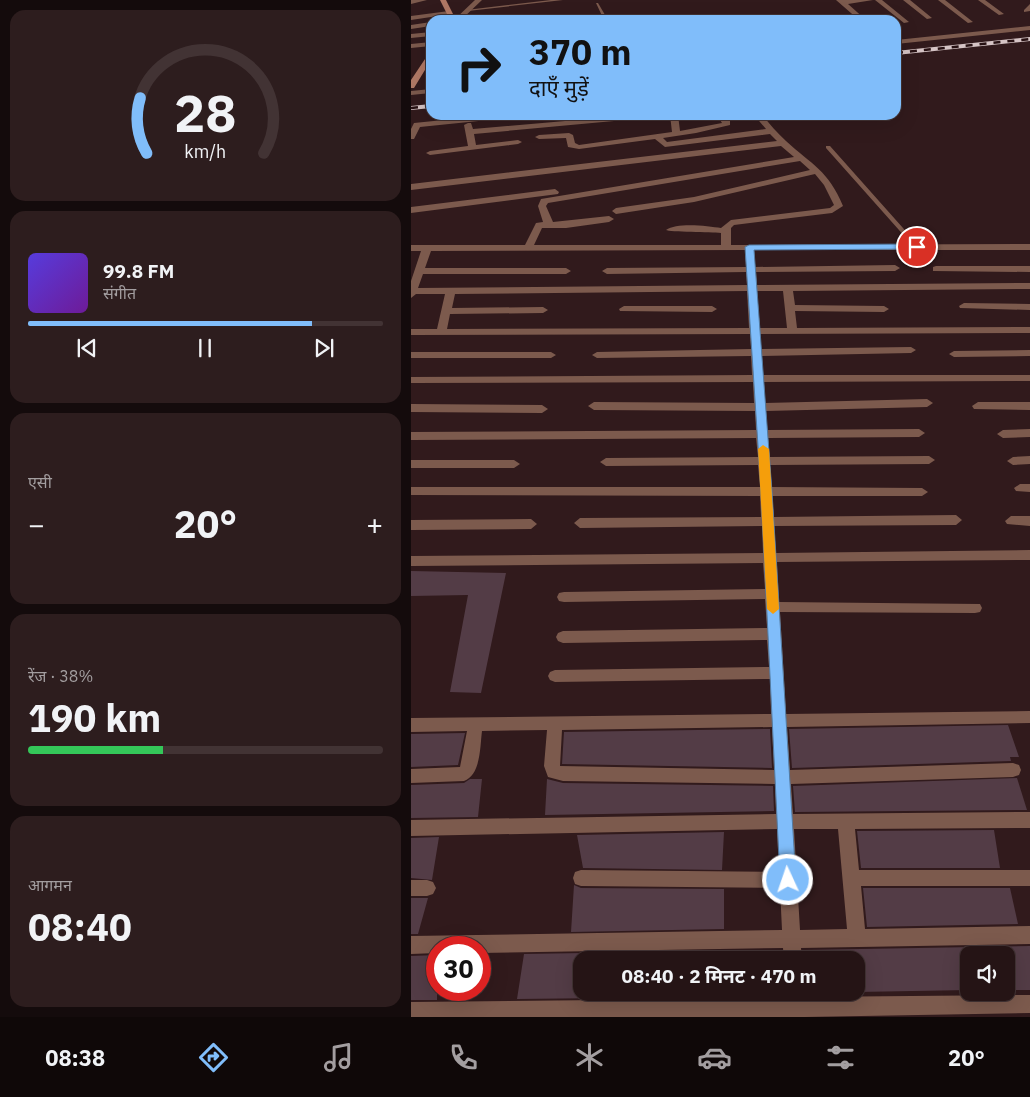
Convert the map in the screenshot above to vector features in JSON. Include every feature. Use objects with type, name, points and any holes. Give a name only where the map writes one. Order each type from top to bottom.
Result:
[{"type":"street","points":[[411,2],[424,0]]},
{"type":"street","points":[[462,15],[479,0]]},
{"type":"street","points":[[841,2],[870,0]]},
{"type":"street","points":[[877,0],[897,15]]},
{"type":"street","points":[[905,0],[929,18]]},
{"type":"street","points":[[941,0],[970,22]]},
{"type":"street","points":[[981,0],[1001,14]]},
{"type":"street","points":[[841,2],[857,15]]},
{"type":"street","points":[[437,6],[445,3],[451,15]]},
{"type":"street","points":[[411,10],[428,7]]},
{"type":"street","points":[[411,18],[426,17]]},
{"type":"street","points":[[901,18],[906,22]]},
{"type":"street","points":[[411,27],[426,25]]},
{"type":"street","points":[[901,41],[1030,28]]},
{"type":"street","points":[[411,36],[426,34]]},
{"type":"street","points":[[411,46],[426,44]]},
{"type":"street","points":[[411,86],[426,62]]},
{"type":"street","points":[[411,93],[426,92]]},
{"type":"street","points":[[411,137],[417,125],[467,120],[472,148]]},
{"type":"street","points":[[469,132],[600,120]]},
{"type":"street","points":[[675,120],[676,134]]},
{"type":"street","points":[[539,137],[569,135],[573,147],[579,147],[657,137],[726,125],[725,120]]},
{"type":"street","points":[[726,247],[728,225],[739,221],[837,208],[839,206],[832,189],[818,171],[783,143],[762,120]]},
{"type":"street","points":[[657,137],[665,145],[772,131]]},
{"type":"street","points":[[430,153],[518,142]]},
{"type":"street","points":[[411,187],[783,143]]},
{"type":"street","points":[[549,225],[542,206],[544,201],[803,158]]},
{"type":"street","points":[[616,211],[702,198],[755,186],[776,178],[818,171]]},
{"type":"street","points":[[411,210],[559,191]]},
{"type":"street","points":[[529,248],[537,227],[609,219]]},
{"type":"street","points":[[671,230],[696,228],[726,231]]},
{"type":"street","points":[[749,247],[763,435],[792,951]]},
{"type":"street","points":[[411,248],[1030,247]]},
{"type":"street","points":[[427,248],[412,293],[451,290],[1030,286]]},
{"type":"street","points":[[607,271],[895,268]]},
{"type":"street","points":[[936,269],[1030,269]]},
{"type":"street","points":[[419,271],[566,271]]},
{"type":"street","points":[[712,330],[713,289]]},
{"type":"street","points":[[788,289],[792,330]]},
{"type":"street","points":[[441,332],[451,290]]},
{"type":"street","points":[[964,306],[1030,307]]},
{"type":"street","points":[[790,308],[884,309]]},
{"type":"street","points":[[624,309],[713,309]]},
{"type":"street","points":[[446,310],[543,310]]},
{"type":"street","points":[[411,332],[1030,330]]},
{"type":"street","points":[[597,355],[911,350]]},
{"type":"street","points":[[955,354],[1030,354]]},
{"type":"street","points":[[411,355],[551,355]]},
{"type":"street","points":[[411,380],[1030,378]]},
{"type":"street","points":[[594,406],[761,407],[927,403]]},
{"type":"street","points":[[977,406],[1030,406]]},
{"type":"street","points":[[411,408],[542,409]]},
{"type":"street","points":[[411,436],[919,433]]},
{"type":"street","points":[[1003,434],[1030,433]]},
{"type":"street","points":[[606,462],[929,460]]},
{"type":"street","points":[[1013,461],[1030,460]]},
{"type":"street","points":[[411,464],[514,464]]},
{"type":"street","points":[[411,491],[922,492]]},
{"type":"street","points":[[580,523],[956,520]]},
{"type":"street","points":[[1011,521],[1030,521]]},
{"type":"street","points":[[411,525],[531,524]]},
{"type":"street","points":[[411,561],[1030,555]]},
{"type":"street","points":[[564,597],[772,600],[975,608]]},
{"type":"street","points":[[563,637],[774,634]]},
{"type":"street","points":[[555,676],[777,673]]},
{"type":"street","points":[[411,724],[1030,717]]},
{"type":"street","points":[[555,723],[551,766],[554,772],[563,774],[783,777],[1013,770]]},
{"type":"street","points":[[411,776],[464,774],[468,770],[477,724]]},
{"type":"street","points":[[411,828],[1030,820]]},
{"type":"street","points":[[846,822],[857,938]]},
{"type":"street","points":[[581,878],[788,880]]},
{"type":"street","points":[[851,878],[1030,878]]},
{"type":"street","points":[[411,945],[1030,935]]},
{"type":"street","points":[[411,1011],[795,1005],[1030,1004]]},
{"type":"lane","points":[[468,10],[561,0]]},
{"type":"lane","points":[[597,4],[603,15]]},
{"type":"lane","points":[[828,147],[917,247]]},
{"type":"building","points":[[411,571],[506,573],[481,693],[450,692],[468,595],[411,596]]},
{"type":"building","points":[[1008,725],[1019,757],[1010,757],[1011,761],[792,768],[789,729]]},
{"type":"building","points":[[770,729],[772,768],[562,764],[564,732]]},
{"type":"building","points":[[465,733],[458,765],[411,767],[411,734]]},
{"type":"building","points":[[1017,778],[1027,810],[795,812],[793,786]]},
{"type":"building","points":[[470,779],[482,779],[478,817],[411,818],[411,785],[464,783]]},
{"type":"building","points":[[547,779],[563,783],[773,786],[774,811],[545,815]]},
{"type":"building","points":[[994,830],[1000,868],[861,868],[857,831]]},
{"type":"building","points":[[724,832],[722,870],[583,868],[577,835]]},
{"type":"building","points":[[439,837],[432,880],[411,878],[411,838]]},
{"type":"building","points":[[574,885],[581,888],[724,889],[724,929],[571,932]]},
{"type":"building","points":[[863,888],[1010,888],[1018,924],[867,927]]},
{"type":"building","points":[[411,898],[428,898],[418,934],[411,934]]},
{"type":"building","points":[[1015,946],[1030,946],[1030,990],[1015,990]]},
{"type":"building","points":[[960,947],[960,990],[865,992],[865,951],[803,950]]},
{"type":"building","points":[[763,950],[763,951],[703,951]]},
{"type":"building","points":[[573,953],[573,998],[517,999],[524,954]]},
{"type":"building","points":[[426,955],[426,1000],[411,1000],[411,956]]},
{"type":"railway","points":[[901,52],[1030,39]]},
{"type":"railway","points":[[411,108],[426,106]]},
{"type":"slow traffic","points":[[763,449],[773,609]]},
{"type":"route","points":[[788,880],[766,492],[749,247],[917,247]]}]
